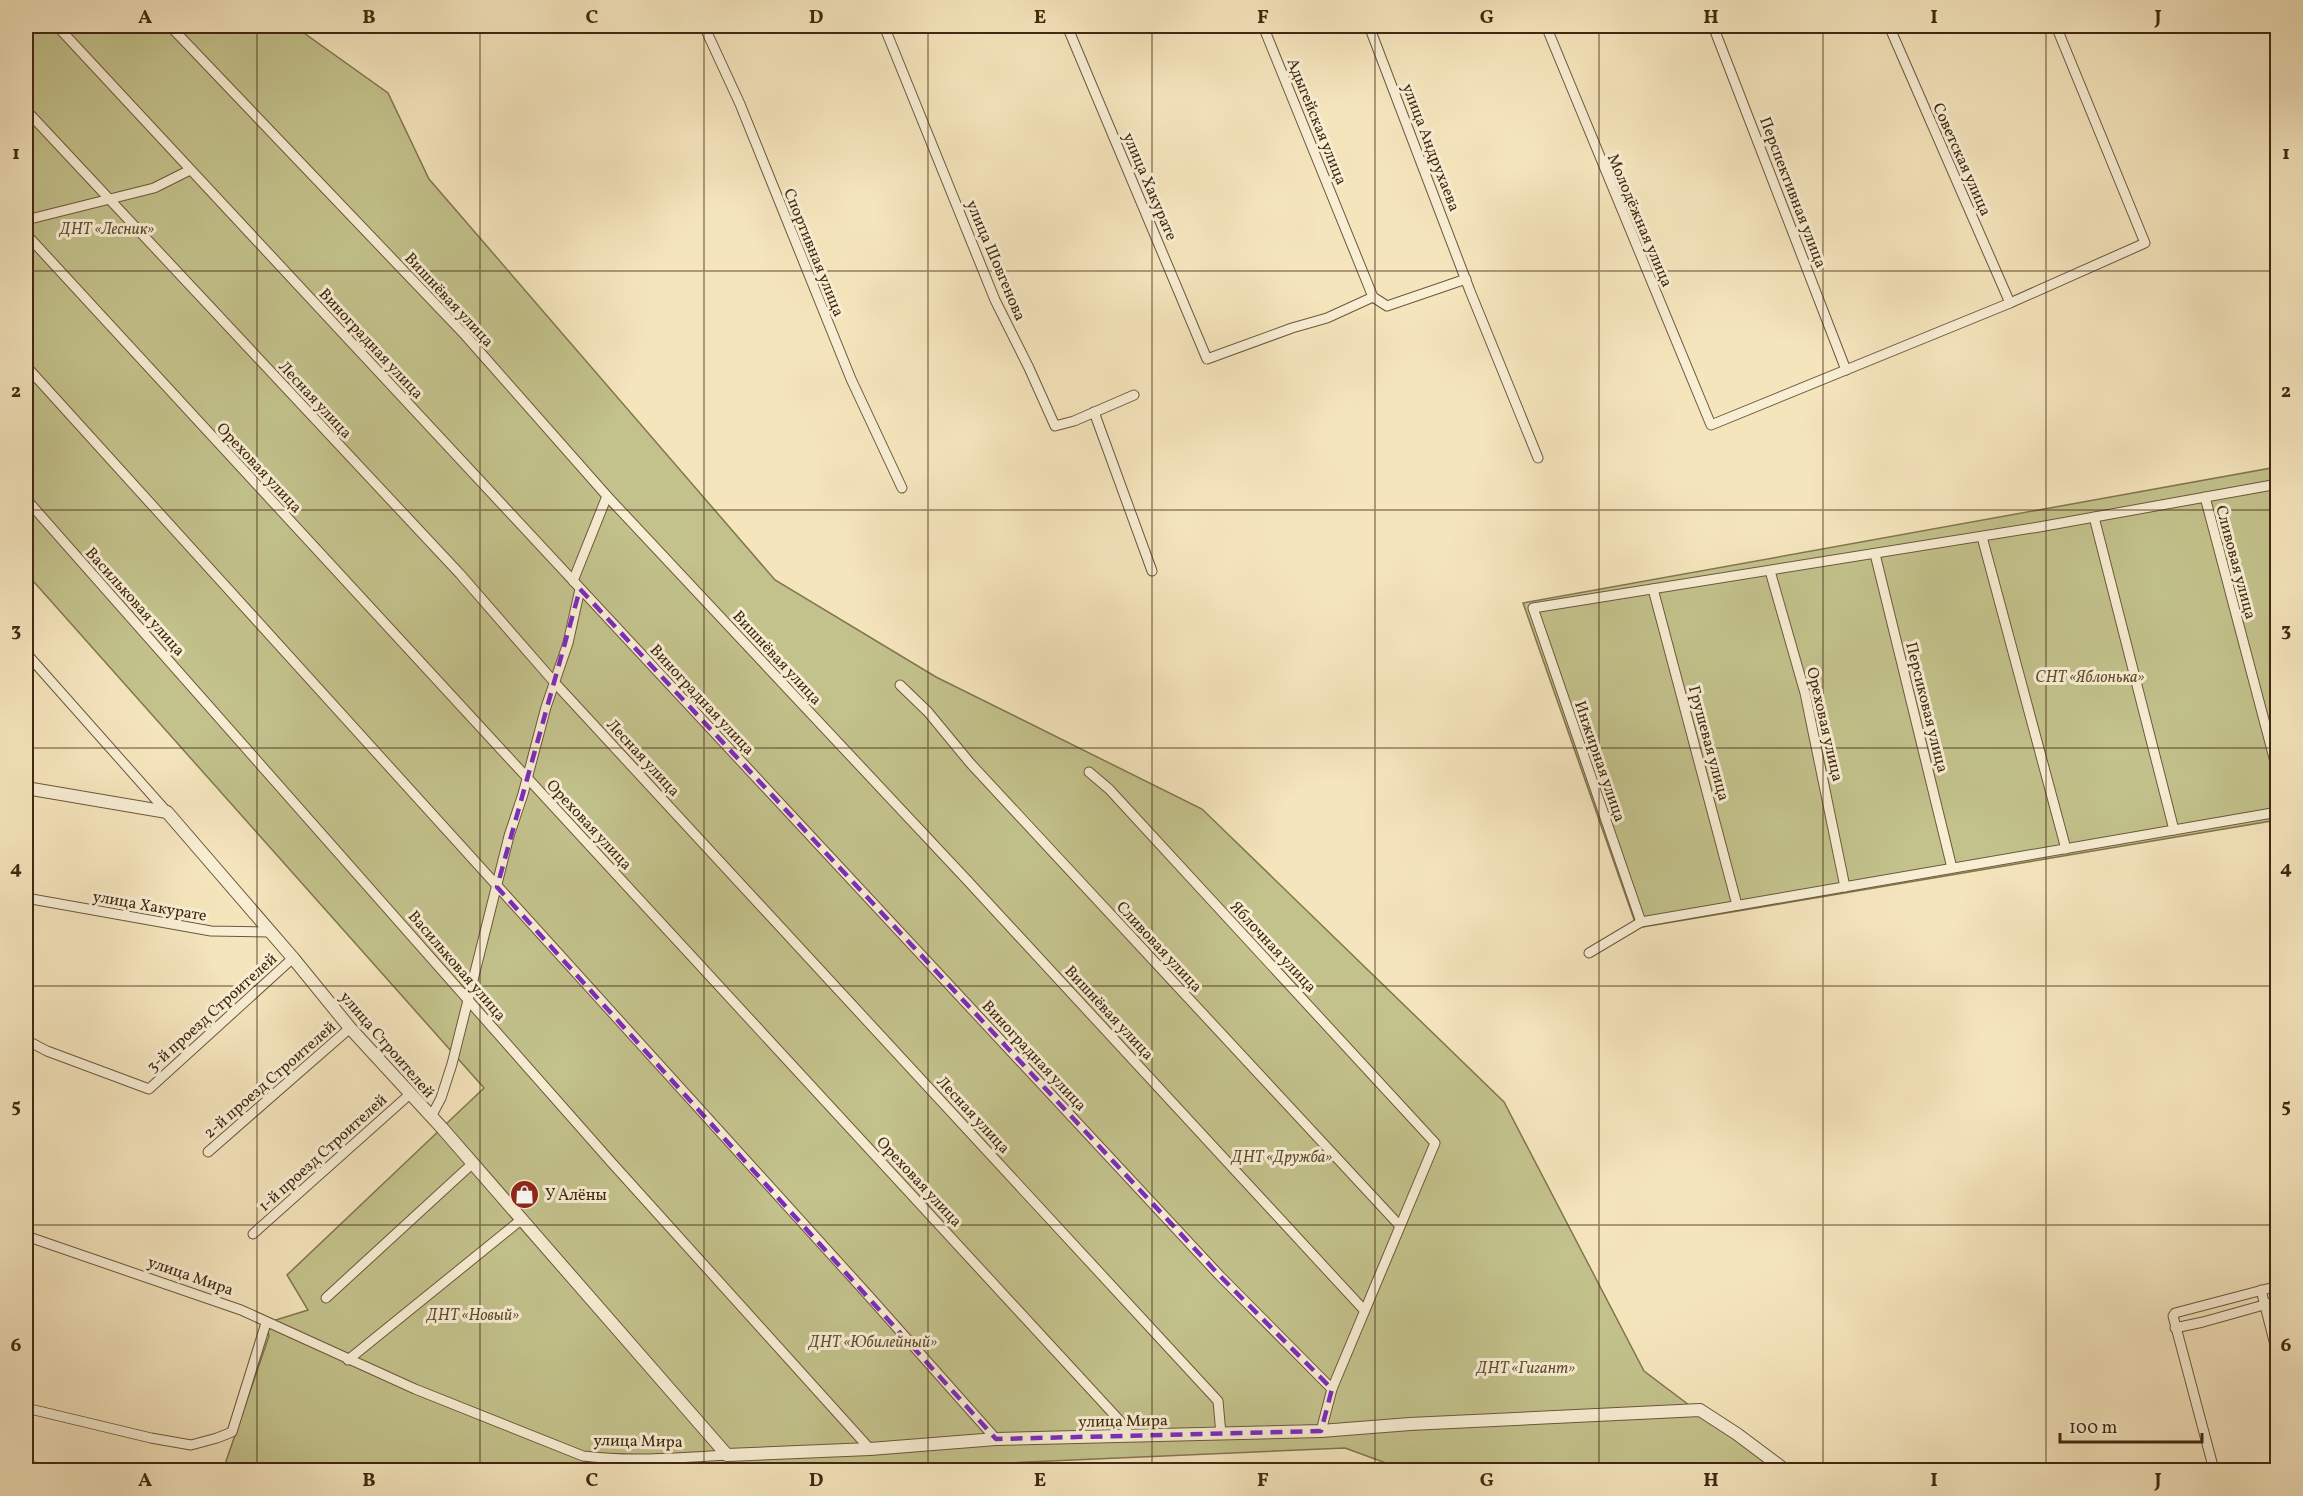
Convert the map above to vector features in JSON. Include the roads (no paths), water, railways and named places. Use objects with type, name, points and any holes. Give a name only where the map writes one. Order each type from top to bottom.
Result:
[{"type":"street","name":"Виноградная улица","points":[[57,26],[1220,1276],[1332,1389]]},
{"type":"street","name":"Вишнёвая улица","points":[[171,26],[465,335],[607,496],[982,896],[1364,1310]]},
{"type":"street","name":"Спортивная улица","points":[[704,26],[740,104],[851,379],[902,488]]},
{"type":"street","name":"улица Шовгенова","points":[[884,26],[995,300],[1055,426],[1074,421],[1134,395]]},
{"type":"street","name":"улица Хакурате","points":[[1067,26],[1207,359],[1292,328],[1327,318],[1373,297]]},
{"type":"street","name":"Адыгейская улица","points":[[1263,26],[1373,297]]},
{"type":"street","name":"улица Андрухаева","points":[[1369,26],[1466,279],[1538,458]]},
{"type":"street","name":"Молодёжная улица","points":[[1546,26],[1711,425],[1846,370]]},
{"type":"street","name":"Перспективная улица","points":[[1713,26],[1846,370]]},
{"type":"street","name":"Советская улица","points":[[1889,26],[2010,303]]},
{"type":"street","points":[[1846,370],[2010,303],[2145,243],[2056,26]]},
{"type":"street","name":"Лесная улица","points":[[26,110],[460,574],[555,683],[1218,1401],[1221,1434]]},
{"type":"street","points":[[26,220],[154,188],[190,170]]},
{"type":"street","name":"Ореховая улица","points":[[26,234],[1112,1412],[1130,1436]]},
{"type":"street","points":[[1373,297],[1387,306],[1466,279]]},
{"type":"street","points":[[26,366],[996,1439]]},
{"type":"street","points":[[1094,412],[1152,572]]},
{"type":"street","points":[[1653,589],[1982,537],[2277,484]]},
{"type":"street","points":[[431,1117],[441,1098],[452,1064],[509,836],[568,643],[577,585],[607,496]]},
{"type":"street","name":"Сливовая улица","points":[[2205,497],[2277,773]]},
{"type":"street","name":"Васильковая улица","points":[[26,499],[736,1302],[870,1449]]},
{"type":"street","points":[[2094,518],[2174,830]]},
{"type":"street","points":[[1982,537],[2066,849]]},
{"type":"street","name":"Персиковая улица","points":[[1875,554],[1952,868]]},
{"type":"street","name":"Ореховая улица","points":[[1770,571],[1805,693],[1845,887]]},
{"type":"street","name":"Инжирная улица","points":[[1641,922],[1533,608],[1653,589]]},
{"type":"street","name":"Грушевая улица","points":[[1653,589],[1737,905]]},
{"type":"street","name":"улица Строителей","points":[[26,653],[167,812],[350,1028],[473,1163],[727,1455]]},
{"type":"street","name":"Сливовая улица","points":[[900,685],[928,712],[970,764],[1400,1226]]},
{"type":"street","name":"Яблочная улица","points":[[1089,772],[1109,789],[1435,1143],[1400,1226]]},
{"type":"street","points":[[26,788],[167,812]]},
{"type":"street","points":[[1589,953],[1641,922],[2277,812]]},
{"type":"street","name":"улица Хакурате","points":[[26,898],[211,930],[270,932]]},
{"type":"street","name":"3-й проезд Строителей","points":[[26,1041],[149,1089],[293,958]]},
{"type":"street","name":"2-й проезд Строителей","points":[[208,1152],[350,1028]]},
{"type":"street","name":"1-й проезд Строителей","points":[[254,1234],[410,1094]]},
{"type":"street","points":[[326,1298],[473,1163]]},
{"type":"street","points":[[348,1360],[522,1219]]},
{"type":"street","points":[[1322,1431],[1332,1389],[1400,1226]]},
{"type":"street","name":"улица Мира","points":[[26,1236],[241,1310],[415,1389],[583,1456],[622,1460],[668,1459],[870,1449],[996,1439],[1322,1431],[1410,1424],[1700,1410],[1785,1470]]},
{"type":"street","points":[[2214,1470],[2173,1316],[2175,1313],[2277,1286]]},
{"type":"street","points":[[2261,1290],[2277,1357]]},
{"type":"street","points":[[2175,1328],[2277,1301]]},
{"type":"street","points":[[26,1408],[150,1438],[191,1444],[217,1438],[232,1431],[266,1323]]},
{"type":"place","name":"У Алёны","points":[[524,1194]]},
{"type":"park label","name":"ДНТ «Лесник»","points":[[107,228]]},
{"type":"park label","name":"СНТ «Яблонька»","points":[[2090,676]]},
{"type":"park label","name":"ДНТ «Дружба»","points":[[1282,1156]]},
{"type":"park label","name":"ДНТ «Новый»","points":[[473,1314]]},
{"type":"park label","name":"ДНТ «Юбилейный»","points":[[873,1341]]},
{"type":"park label","name":"ДНТ «Гигант»","points":[[1526,1367]]}]
